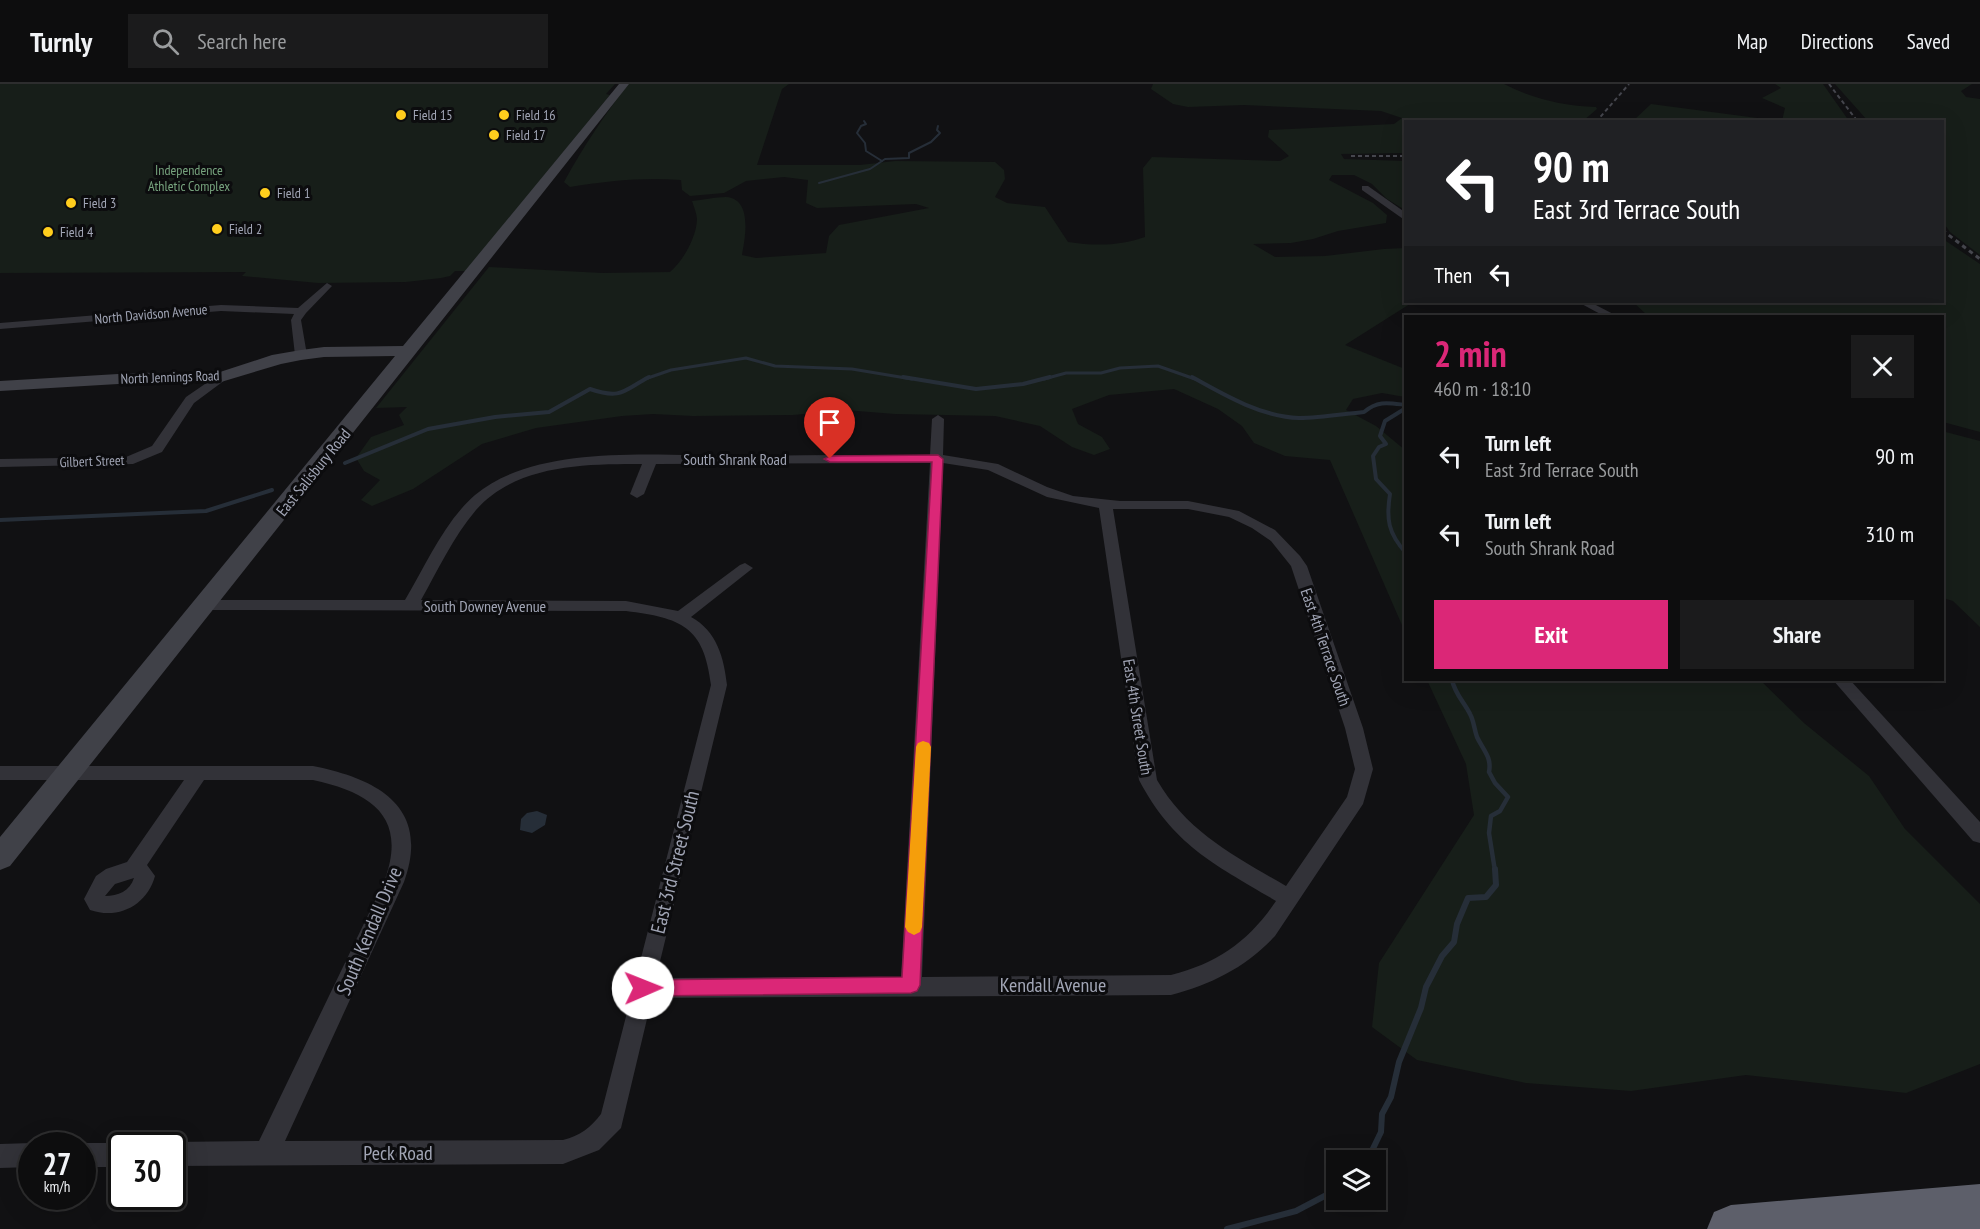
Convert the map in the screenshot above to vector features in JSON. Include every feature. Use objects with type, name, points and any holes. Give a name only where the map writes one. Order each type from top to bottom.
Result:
[{"type":"highway","points":[[1731,1229],[1980,1208]]},
{"type":"street","name":"East Salisbury Road","points":[[0,858],[624,84]]},
{"type":"street","points":[[1365,188],[1404,217]]},
{"type":"street","points":[[301,355],[296,320],[327,286]]},
{"type":"street","points":[[1585,303],[1610,315]]},
{"type":"street","name":"North Davidson Avenue","points":[[0,326],[221,308],[302,311]]},
{"type":"street","name":"North Jennings Road","points":[[0,386],[135,378],[220,377],[278,359],[301,355],[324,352],[410,351]]},
{"type":"street","name":"Gilbert Street","points":[[0,463],[111,462],[128,461],[142,456],[157,449],[190,400],[220,377]]},
{"type":"street","points":[[911,985],[938,459],[938,419]]},
{"type":"street","points":[[637,494],[651,459]]},
{"type":"street","name":"South Shrank Road","points":[[411,606],[469,509],[480,498],[519,476],[549,466],[571,462],[651,459],[938,459],[977,463],[1000,470],[1052,495],[1076,501],[1190,503],[1247,519],[1263,529]]},
{"type":"street","name":"East 4th Street South","points":[[1105,503],[1148,780],[1162,808],[1195,841],[1289,898]]},
{"type":"street","name":"East 4th Terrace South","points":[[1263,529],[1281,541],[1292,553],[1299,566],[1354,728],[1364,769],[1362,778]]},
{"type":"street","points":[[680,618],[745,568]]},
{"type":"street","name":"South Downey Avenue","points":[[206,605],[626,606],[655,609],[680,618]]},
{"type":"street","name":"East 3rd Street South","points":[[612,1120],[719,685],[718,663],[711,643],[696,627],[680,618]]},
{"type":"street","points":[[1842,681],[1980,835]]},
{"type":"street","name":"South Kendall Drive","points":[[0,773],[313,773],[353,784],[379,800],[393,814],[401,831],[403,846],[394,882],[266,1154]]},
{"type":"street","points":[[133,869],[199,773]]},
{"type":"street","name":"Kendall Avenue","points":[[643,988],[1170,985],[1189,981],[1223,967],[1251,948],[1268,930],[1356,799],[1362,778]]},
{"type":"street","name":"Peck Road","points":[[186,1154],[563,1152],[590,1143],[612,1120]]},
{"type":"street","points":[[0,1156],[18,1155]]},
{"type":"green space","name":"Independence Athletic Complex","points":[[0,84],[615,84],[606,94],[610,95],[466,271],[455,271],[450,276],[441,278],[406,282],[318,283],[242,276],[246,272],[0,273]]},
{"type":"green space","points":[[628,84],[789,84],[782,89],[757,165],[860,165],[895,161],[995,162],[1004,170],[1005,179],[995,197],[1007,203],[1045,207],[1068,242],[1098,245],[1117,244],[1145,237],[1143,168],[1152,157],[1280,161],[1289,156],[1268,137],[1269,130],[1394,124],[1402,118],[1381,111],[1244,105],[1188,107],[1173,104],[1151,89],[1153,84],[1504,84],[1548,101],[1596,107],[1597,109],[1584,120],[1404,120],[1404,153],[1341,154],[1344,159],[1404,161],[1404,209],[1387,199],[1372,184],[1354,175],[1332,175],[1329,180],[1373,203],[1387,215],[1386,223],[1338,231],[1291,243],[1253,244],[1275,257],[1325,256],[1404,248],[1404,303],[1411,303],[1345,345],[1404,369],[1404,397],[1382,393],[1353,399],[1346,410],[1376,426],[1404,449],[1404,630],[1330,460],[1285,456],[1254,443],[1242,426],[1218,409],[1174,389],[1109,395],[1072,409],[1078,424],[1102,437],[1110,449],[1094,455],[1072,447],[1040,426],[995,416],[895,414],[845,410],[793,415],[653,414],[536,428],[482,444],[413,489],[372,506],[361,500],[380,480],[364,471],[356,458],[371,437],[404,425],[399,415],[407,407],[376,408],[489,267],[602,273],[670,272],[684,255],[694,234],[697,218],[692,201],[713,198],[735,199],[740,205],[745,220],[742,255],[756,258],[826,253],[829,236],[839,225],[929,208],[916,204],[817,208],[806,203],[808,180],[784,177],[746,181],[724,193],[690,196],[682,190],[681,180],[625,180],[570,187],[564,182],[594,132]]},
{"type":"green space","points":[[1775,84],[1823,84],[1848,120],[1782,120],[1785,108],[1762,98],[1781,88]]},
{"type":"green space","points":[[1835,84],[1972,84],[1961,91],[1966,97],[1980,99],[1980,255],[1950,232],[1944,223],[1944,120],[1867,120]]},
{"type":"green space","points":[[1651,104],[1772,120],[1634,120]]},
{"type":"green space","points":[[1944,240],[1980,264],[1980,432],[1944,422],[1944,315],[1647,315],[1634,303],[1944,303]]},
{"type":"green space","points":[[1944,432],[1980,441],[1980,627],[1953,601],[1944,598]]},
{"type":"green space","points":[[1427,681],[1761,681],[1804,723],[1869,776],[1905,829],[1980,904],[1980,1064],[1906,1093],[1746,1075],[1631,1091],[1526,1083],[1417,1060],[1372,1027],[1379,963],[1474,815],[1466,764]]},
{"type":"shaded area","points":[[537,811],[547,815],[545,825],[532,833],[520,830],[521,819],[527,813]]},
{"type":"waterway","points":[[864,121],[866,124],[861,126],[857,133],[865,143],[866,151],[882,161]]},
{"type":"waterway","points":[[882,161],[909,158],[909,153],[931,142],[940,133],[937,130],[938,126]]},
{"type":"waterway","points":[[819,183],[870,169],[882,161]]},
{"type":"waterway","points":[[646,379],[671,370],[746,358],[775,366],[852,369],[912,379]]},
{"type":"waterway","points":[[1044,379],[1066,373],[1101,373],[1120,368],[1158,366],[1195,379]]},
{"type":"waterway","points":[[903,377],[976,389],[1023,384],[1050,377]]},
{"type":"waterway","points":[[1192,377],[1244,404],[1285,417],[1315,417],[1364,412],[1384,403],[1404,405]]},
{"type":"waterway","points":[[345,463],[428,429],[495,417],[549,412],[590,389],[609,394],[622,392],[646,379]]},
{"type":"waterway","points":[[1404,409],[1385,421],[1380,436],[1386,444],[1379,447],[1373,456],[1376,479],[1390,494],[1388,511],[1392,532],[1404,550]]},
{"type":"waterway","points":[[0,520],[206,511],[272,490]]},
{"type":"waterway","points":[[1452,681],[1457,694],[1468,710],[1477,737],[1488,758],[1489,772],[1495,783],[1508,797],[1500,811],[1491,816],[1489,833],[1495,871]]},
{"type":"waterway","points":[[1372,1150],[1381,1132],[1382,1114],[1391,1097],[1399,1062],[1421,1008],[1426,987],[1442,956],[1454,942],[1457,924],[1468,898],[1486,897],[1496,885],[1495,869]]},
{"type":"waterway","points":[[1227,1229],[1296,1211],[1326,1195]]},
{"type":"railway","points":[[1598,120],[1629,84]]},
{"type":"railway","points":[[1829,84],[1856,120]]},
{"type":"railway","points":[[1351,156],[1404,156]]},
{"type":"railway","points":[[1944,232],[1980,259]]},
{"type":"slow traffic","points":[[914,927],[923,747]]},
{"type":"place","name":"Field 15","points":[[401,115]]},
{"type":"place","name":"Field 16","points":[[504,115]]},
{"type":"place","name":"Field 17","points":[[494,135]]},
{"type":"place","name":"Field 1","points":[[265,193]]},
{"type":"place","name":"Field 3","points":[[71,203]]},
{"type":"place","name":"Field 2","points":[[217,229]]},
{"type":"place","name":"Field 4","points":[[48,232]]},
{"type":"route","points":[[643,988],[911,985],[938,459],[830,459]]}]
